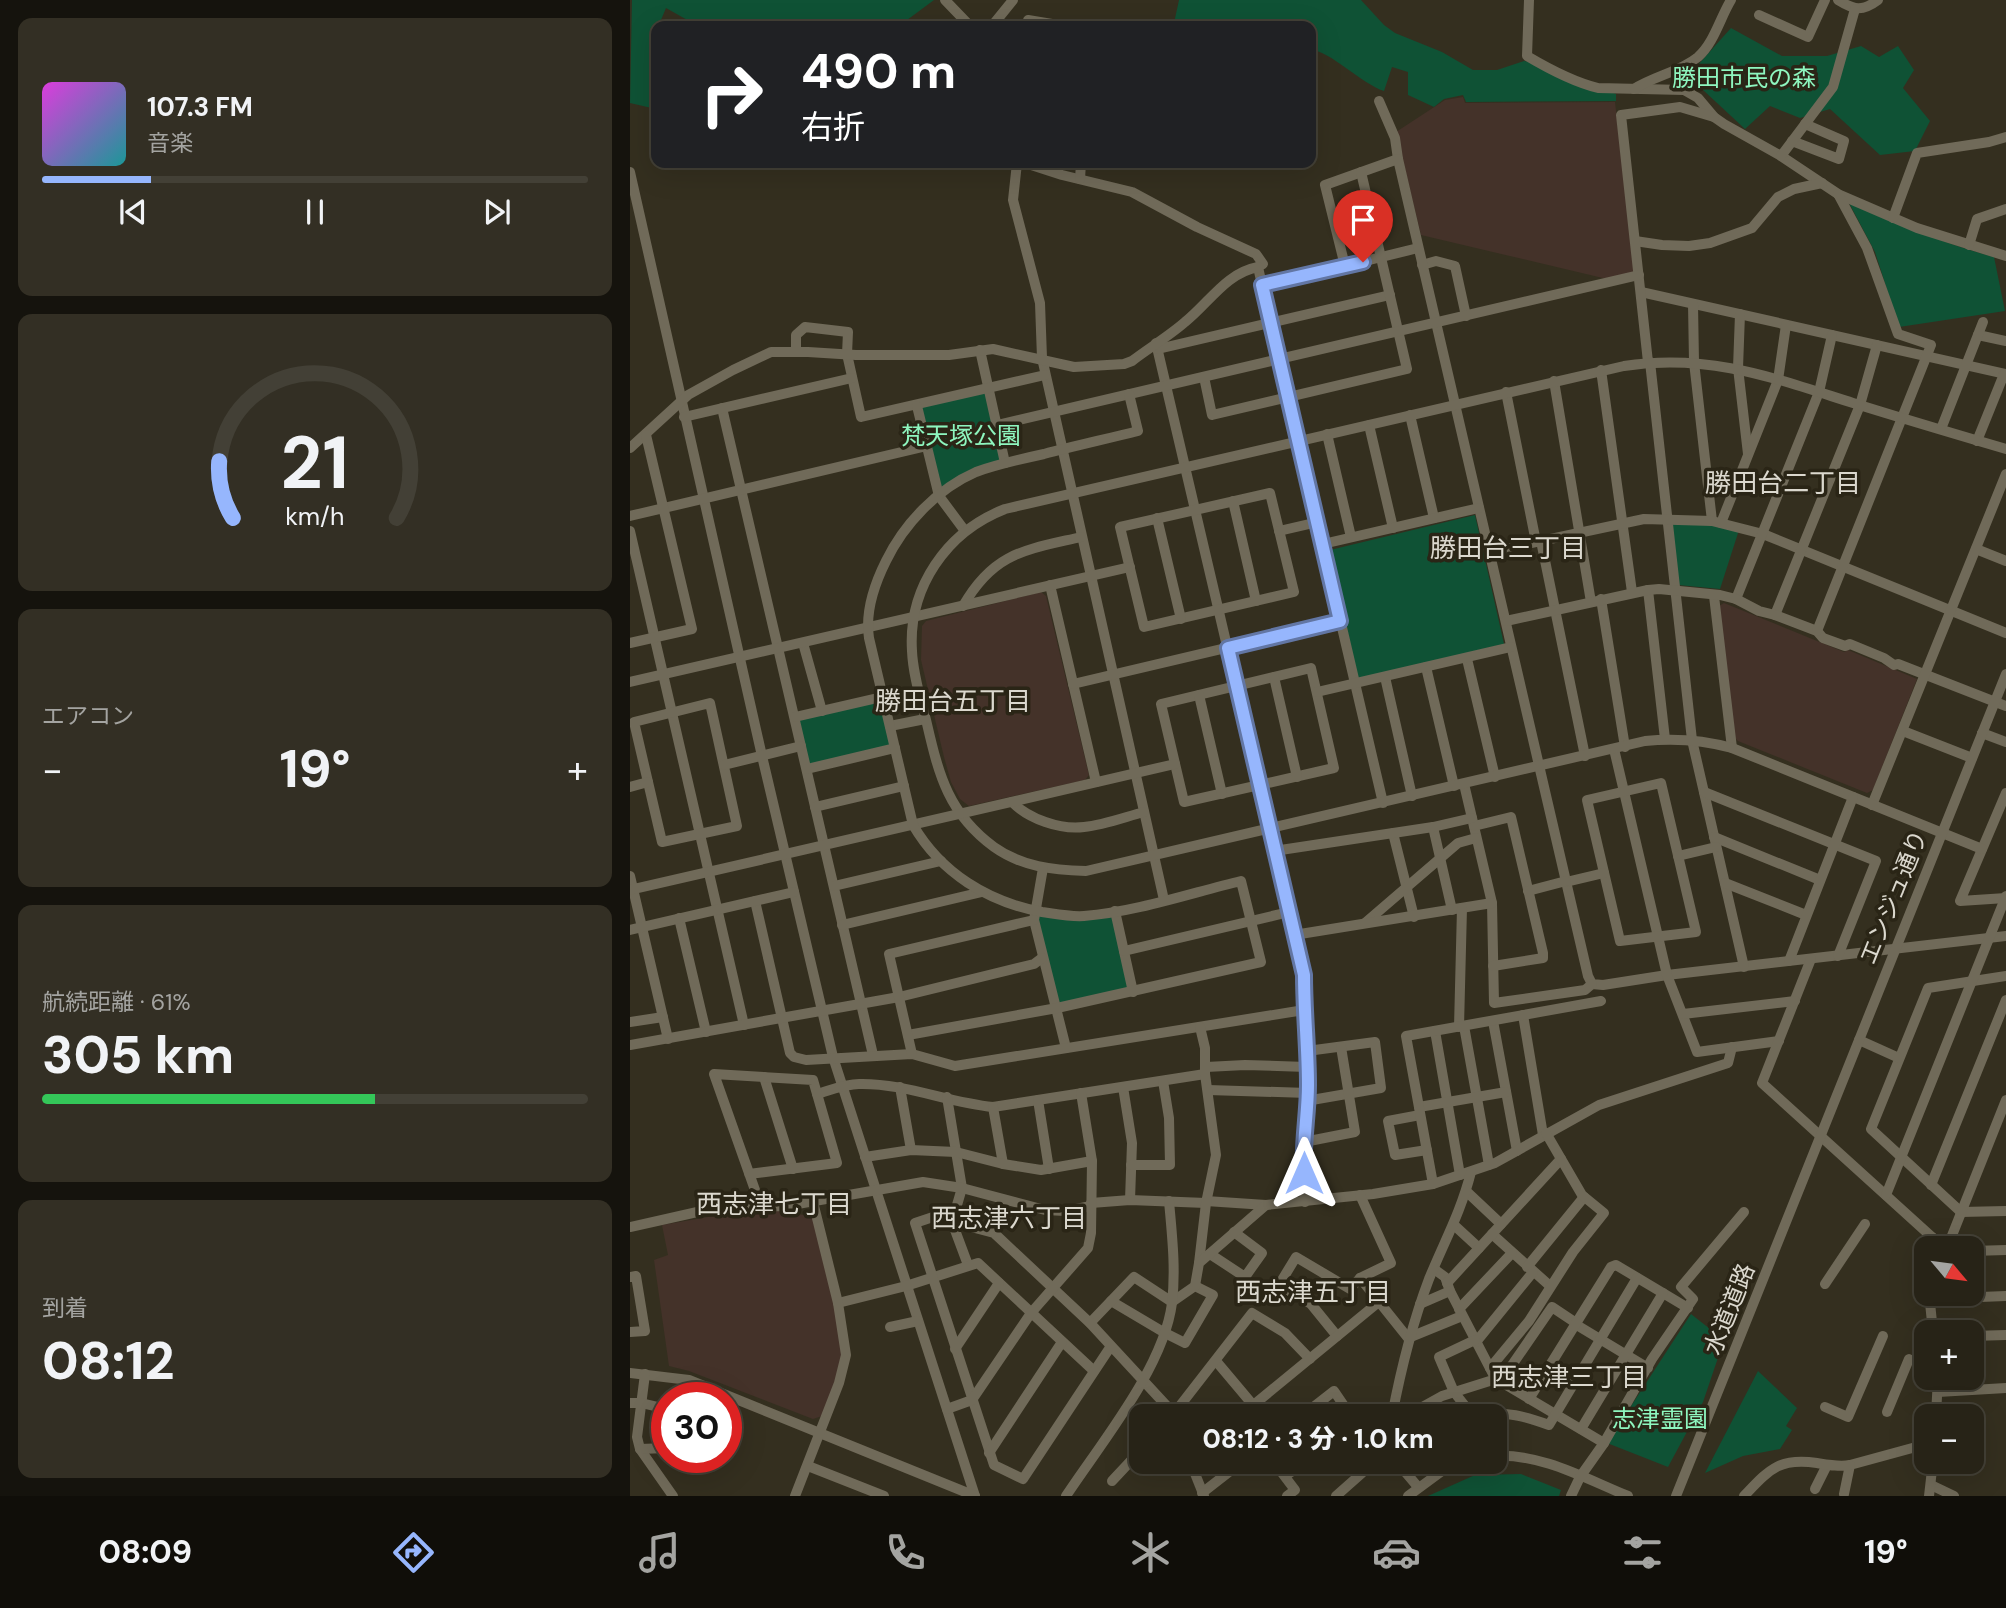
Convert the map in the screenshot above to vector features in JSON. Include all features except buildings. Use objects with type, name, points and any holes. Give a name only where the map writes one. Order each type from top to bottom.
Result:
[{"type":"street","points":[[996,21],[1013,0]]},
{"type":"street","points":[[1529,0],[1527,56],[1586,85],[1612,89],[1684,90],[1698,98],[1714,117]]},
{"type":"street","points":[[1634,89],[1700,55],[1731,0]]},
{"type":"street","points":[[1759,15],[1808,37],[1825,0]]},
{"type":"street","points":[[1838,0],[1862,10],[1878,0]]},
{"type":"street","points":[[951,2],[966,21]]},
{"type":"street","points":[[1782,156],[1833,87],[1855,9]]},
{"type":"street","points":[[1379,101],[1395,138],[1418,248],[1566,882],[1594,982]]},
{"type":"street","points":[[1744,967],[1692,740],[1621,115],[1680,107],[1714,117],[1782,156],[1838,194],[1893,218],[2006,256]]},
{"type":"street","points":[[1792,141],[1839,159],[1844,141],[1805,124]]},
{"type":"street","points":[[1893,218],[1917,153],[2006,137]]},
{"type":"street","points":[[1345,267],[1325,185],[1398,159]]},
{"type":"street","points":[[1016,168],[1013,200],[1041,303],[1045,376],[1164,900]]},
{"type":"street","points":[[630,448],[680,402],[711,381],[771,352],[949,355],[993,349],[1074,366],[1117,366],[1132,361],[1157,346],[1186,322],[1224,283],[1263,264],[1256,254],[1132,192],[1080,179],[1052,168]]},
{"type":"street","points":[[1080,179],[1081,168]]},
{"type":"street","points":[[630,172],[680,402],[833,1057],[975,1496],[689,1380],[630,1373]]},
{"type":"street","points":[[1204,377],[1213,415],[1406,369],[1361,172]]},
{"type":"street","points":[[1635,241],[1689,246],[1710,243],[1752,228],[1778,197],[1794,189],[1822,183]]},
{"type":"street","points":[[1817,631],[1931,345],[1898,334],[1867,248],[1838,194]]},
{"type":"street","points":[[1969,244],[1977,219],[2006,209]]},
{"type":"street","points":[[1262,285],[1418,248]]},
{"type":"street","points":[[1422,265],[1437,261],[1455,265],[1466,316]]},
{"type":"street","points":[[1258,267],[1383,803]]},
{"type":"street","points":[[997,425],[1639,275]]},
{"type":"street","points":[[1641,292],[2005,374],[1978,441]]},
{"type":"street","points":[[1157,346],[1390,295]]},
{"type":"street","points":[[1693,304],[1694,362],[1716,522]]},
{"type":"street","points":[[1740,314],[1738,368],[1749,457]]},
{"type":"street","points":[[1941,429],[1983,322]]},
{"type":"street","points":[[1716,522],[1749,457],[1778,380],[1786,325]]},
{"type":"street","points":[[796,352],[796,335],[805,327],[848,332],[847,354],[861,418],[1045,376]]},
{"type":"street","points":[[1736,599],[1819,392],[1832,335]]},
{"type":"street","points":[[1978,335],[2006,341]]},
{"type":"street","points":[[1775,615],[1860,405],[1877,345]]},
{"type":"street","points":[[1157,346],[1304,975],[1307,1097],[1302,1152],[1305,1202]]},
{"type":"street","points":[[979,350],[1005,463]]},
{"type":"street","points":[[1982,849],[1732,748],[1692,740],[1665,739],[1645,741],[1086,871],[1043,868],[997,849],[975,832],[947,793],[938,771],[912,660],[913,617],[918,598],[943,552],[965,531],[1005,509],[1601,370],[1649,362],[1694,362],[1738,368],[2006,449]]},
{"type":"street","points":[[1601,370],[1632,592]]},
{"type":"street","points":[[684,417],[852,378]]},
{"type":"street","points":[[1554,382],[1579,533],[1596,601],[1620,748],[1624,791],[1667,975],[1697,1052],[1779,1041]]},
{"type":"street","points":[[1506,392],[1555,610],[1584,756]]},
{"type":"street","points":[[1034,915],[982,892],[959,877],[925,843],[913,825],[867,628],[876,583],[893,547],[910,523],[939,496],[963,479],[1005,463],[1138,431],[1129,394]]},
{"type":"street","points":[[917,406],[939,496],[965,531]]},
{"type":"street","points":[[722,408],[873,1055]]},
{"type":"street","points":[[1410,415],[1434,518]]},
{"type":"street","points":[[1368,425],[1393,528]]},
{"type":"street","points":[[1327,434],[1351,537]]},
{"type":"street","points":[[630,643],[692,629],[646,435]]},
{"type":"street","points":[[630,516],[926,446]]},
{"type":"street","points":[[1872,805],[2006,474]]},
{"type":"street","points":[[1270,493],[1294,592],[1144,627],[1120,527],[1196,510],[1270,493]]},
{"type":"street","points":[[1233,501],[1256,601]]},
{"type":"street","points":[[1323,544],[1479,508]]},
{"type":"street","points":[[1157,518],[1181,619]]},
{"type":"street","points":[[1490,552],[1621,523],[1668,519],[1716,522],[1763,534],[2006,633]]},
{"type":"street","points":[[1279,531],[1318,522]]},
{"type":"street","points":[[630,531],[744,1025]]},
{"type":"street","points":[[963,606],[980,579],[1008,557],[1081,537]]},
{"type":"street","points":[[1976,549],[2006,561]]},
{"type":"street","points":[[630,682],[1130,567]]},
{"type":"street","points":[[1050,585],[1096,782]]},
{"type":"street","points":[[1506,621],[1647,590],[1736,599],[1759,611],[1817,631],[1823,638],[1845,646],[1850,644],[1894,665],[1898,664],[2006,706]]},
{"type":"street","points":[[1647,590],[1665,739]]},
{"type":"street","points":[[1714,596],[1732,748]]},
{"type":"street","points":[[1073,684],[1340,621]]},
{"type":"street","points":[[803,643],[822,711]]},
{"type":"street","points":[[1317,692],[1511,647]]},
{"type":"street","points":[[1466,659],[1495,777]]},
{"type":"street","points":[[1426,667],[1459,785],[1473,822],[1492,903],[1494,1003],[1585,990],[1594,982],[2006,936]]},
{"type":"street","points":[[1311,668],[1334,768],[1184,802],[1161,704],[1273,677],[1311,668]]},
{"type":"street","name":"エンジュ通り","points":[[1820,1137],[2006,674]]},
{"type":"street","points":[[1273,677],[1297,777]]},
{"type":"street","points":[[1385,677],[1412,796]]},
{"type":"street","points":[[1199,695],[1222,794]]},
{"type":"street","points":[[795,717],[882,698]]},
{"type":"street","points":[[710,703],[724,765],[737,826],[662,842],[634,722],[710,703]]},
{"type":"street","points":[[890,726],[925,719]]},
{"type":"street","points":[[1903,731],[1972,758]]},
{"type":"street","points":[[1982,733],[2006,742]]},
{"type":"street","points":[[724,765],[801,746]]},
{"type":"street","points":[[807,769],[895,748]]},
{"type":"street","points":[[632,890],[1175,764]]},
{"type":"street","points":[[630,787],[648,782]]},
{"type":"street","points":[[1661,783],[1678,856],[1696,932],[1620,941],[1587,800],[1661,783]]},
{"type":"street","points":[[815,807],[904,786]]},
{"type":"street","points":[[1704,792],[1876,861],[1838,956]]},
{"type":"street","points":[[1886,1195],[2006,898],[1960,901],[2006,793]]},
{"type":"street","points":[[1789,961],[1853,797]]},
{"type":"street","points":[[1012,802],[1039,820],[1083,828],[1144,811]]},
{"type":"street","points":[[1274,851],[1511,817],[1543,958],[1493,966]]},
{"type":"street","points":[[1433,827],[1457,909],[1462,1026],[1489,1166]]},
{"type":"street","points":[[1393,833],[1414,917]]},
{"type":"street","points":[[1366,923],[1458,843],[1476,838]]},
{"type":"street","points":[[1678,856],[1715,842],[1820,880]]},
{"type":"street","points":[[834,886],[942,861]]},
{"type":"street","points":[[1043,868],[1034,915],[1042,958],[1046,964],[1066,1048]]},
{"type":"street","points":[[1528,891],[1604,873]]},
{"type":"street","points":[[630,876],[636,929],[668,1040]]},
{"type":"street","points":[[908,1035],[1057,1008],[1261,962],[1241,881],[1115,911],[1066,916],[1034,915],[889,954],[912,1054]]},
{"type":"street","points":[[1725,883],[1806,915]]},
{"type":"street","points":[[636,929],[794,892]]},
{"type":"street","points":[[842,925],[982,892]]},
{"type":"street","points":[[755,901],[790,1053],[806,1060],[912,1054],[955,1066],[1304,1010]]},
{"type":"street","points":[[1294,935],[1492,903]]},
{"type":"street","points":[[1115,911],[1133,992]]},
{"type":"street","points":[[1124,951],[1289,912]]},
{"type":"street","points":[[680,918],[706,1032]]},
{"type":"street","points":[[630,1045],[899,997],[1034,964],[1042,958]]},
{"type":"street","points":[[1811,959],[1762,1083],[1931,1236]]},
{"type":"street","points":[[2005,1209],[1961,1212],[1871,1129],[1928,988],[2006,976]]},
{"type":"street","points":[[1931,1185],[2006,1000]]},
{"type":"street","points":[[1683,1014],[1795,1001]]},
{"type":"street","points":[[1433,1184],[1406,1036],[1601,1002]]},
{"type":"street","points":[[1490,1368],[1528,1321],[1573,1252],[1604,1213],[1584,1197],[1545,1134],[1523,1015]]},
{"type":"street","points":[[630,1022],[663,1017]]},
{"type":"street","points":[[1493,1021],[1517,1151]]},
{"type":"street","points":[[1172,1302],[1195,1286],[1206,1202],[1216,1155],[1200,1027]]},
{"type":"street","points":[[1994,1030],[2006,1035]]},
{"type":"street","points":[[1394,1404],[1408,1338],[1466,1191],[1465,1174],[1435,1031]]},
{"type":"street","points":[[1859,1040],[1899,1058]]},
{"type":"street","points":[[1208,1090],[1307,1097],[1381,1088],[1374,1042],[1307,1051]]},
{"type":"street","points":[[1304,1142],[1355,1132],[1341,1047]]},
{"type":"street","points":[[632,1223],[715,1208],[813,1202],[923,1182],[962,1188],[1045,1210],[1066,1211],[1091,1204],[1130,1200],[1266,1205],[1433,1184],[1489,1166],[1599,1105],[1727,1063],[1732,1047]]},
{"type":"street","points":[[817,1094],[857,1084],[900,1087],[993,1107],[1163,1081],[1205,1070],[1245,1065],[1307,1067]]},
{"type":"street","points":[[749,1174],[837,1163],[813,1080],[714,1074],[749,1174],[761,1207]]},
{"type":"street","points":[[764,1077],[793,1169]]},
{"type":"street","points":[[1131,1165],[1170,1165],[1169,1118],[1163,1081]]},
{"type":"street","points":[[900,1087],[911,1150]]},
{"type":"street","points":[[1123,1087],[1132,1143],[1130,1200]]},
{"type":"street","points":[[1427,1150],[1395,1155],[1388,1121],[1448,1103],[1506,1092]]},
{"type":"street","points":[[947,1409],[972,1400],[1031,1312],[1088,1248],[1091,1233],[1092,1161],[1081,1093]]},
{"type":"street","points":[[947,1097],[962,1188],[952,1222],[968,1265]]},
{"type":"street","points":[[1038,1100],[1049,1169]]},
{"type":"street","points":[[1951,1236],[2006,1100]]},
{"type":"street","points":[[993,1107],[1003,1164]]},
{"type":"street","name":"水道道路","points":[[1676,1496],[1820,1137]]},
{"type":"street","points":[[865,1157],[911,1150],[956,1152],[1029,1169],[1049,1169],[1092,1161]]},
{"type":"street","points":[[1420,1304],[1448,1287],[1479,1248],[1562,1159]]},
{"type":"street","points":[[1466,1191],[1501,1224]]},
{"type":"street","points":[[1337,1336],[1311,1304],[1279,1285],[1296,1257],[1350,1289],[1360,1278],[1391,1263],[1360,1195]]},
{"type":"street","points":[[1464,1404],[1454,1392],[1439,1357],[1476,1341],[1584,1197]]},
{"type":"street","points":[[1066,1496],[1143,1380],[1165,1333],[1172,1302],[1174,1263],[1169,1201]]},
{"type":"street","points":[[795,1496],[822,1432],[844,1367],[845,1341],[838,1303],[813,1202]]},
{"type":"street","points":[[1199,1263],[1266,1205]]},
{"type":"street","points":[[1571,1496],[1580,1477],[1693,1299],[1681,1287],[1745,1212]]},
{"type":"street","points":[[1111,1346],[1023,1479],[994,1465],[915,1223],[933,1217],[993,1233],[1090,1323],[1164,1404]]},
{"type":"street","points":[[1825,1284],[1865,1224]]},
{"type":"street","points":[[1454,1225],[1479,1248]]},
{"type":"street","points":[[1210,1254],[1245,1277],[1262,1253],[1234,1232]]},
{"type":"street","points":[[1492,1234],[1550,1286]]},
{"type":"street","points":[[1984,1251],[2006,1250]]},
{"type":"street","points":[[1408,1338],[1461,1312],[1512,1253]]},
{"type":"street","points":[[838,1303],[906,1286],[978,1262],[1094,1371]]},
{"type":"street","points":[[1529,1399],[1611,1267],[1616,1265],[1688,1308]]},
{"type":"street","points":[[1434,1269],[1445,1276],[1448,1287],[1498,1380],[1604,1443]]},
{"type":"street","points":[[630,1277],[636,1276],[645,1331],[630,1332]]},
{"type":"street","points":[[1090,1323],[1134,1277],[1172,1302]]},
{"type":"street","points":[[1360,1278],[1408,1338]]},
{"type":"street","points":[[1507,1414],[1524,1416],[1549,1424],[1637,1278]]},
{"type":"street","points":[[956,1349],[999,1283]]},
{"type":"street","points":[[1111,1301],[1185,1343],[1213,1295],[1195,1286]]},
{"type":"street","points":[[1581,1429],[1663,1293]]},
{"type":"street","points":[[1984,1297],[2006,1296]]},
{"type":"street","points":[[1254,1404],[1380,1301]]},
{"type":"street","points":[[1436,1404],[1454,1392],[1498,1380],[1552,1307],[1648,1368]]},
{"type":"street","points":[[1183,1404],[1252,1313],[1285,1333],[1310,1359]]},
{"type":"street","points":[[890,1327],[918,1321]]},
{"type":"street","points":[[1984,1336],[2006,1335]]},
{"type":"street","points":[[1825,1407],[1848,1416],[1884,1336]]},
{"type":"street","points":[[989,1453],[1062,1342]]},
{"type":"street","points":[[1886,1412],[1909,1359]]},
{"type":"street","points":[[1216,1361],[1252,1404]]},
{"type":"street","points":[[645,1374],[635,1403],[634,1431],[640,1449],[673,1496]]},
{"type":"street","points":[[1984,1389],[2006,1388]]},
{"type":"street","points":[[1937,1404],[1938,1392],[1972,1390]]},
{"type":"street","points":[[1318,1404],[1335,1391],[1343,1404]]},
{"type":"street","points":[[1744,1496],[1780,1464],[1799,1460],[1842,1466],[1914,1448]]},
{"type":"street","points":[[640,1449],[651,1449]]},
{"type":"street","points":[[1507,1455],[1530,1459],[1628,1496]]},
{"type":"street","points":[[1112,1481],[1129,1463]]},
{"type":"street","points":[[1815,1489],[1827,1465]]},
{"type":"street","points":[[1844,1494],[1850,1465]]},
{"type":"street","points":[[808,1466],[884,1496]]},
{"type":"street","points":[[1196,1474],[1203,1494],[1227,1474]]},
{"type":"street","points":[[1287,1496],[1295,1490],[1285,1476],[1288,1474]]},
{"type":"street","points":[[1336,1496],[1361,1474]]},
{"type":"street","points":[[1407,1474],[1418,1487]]},
{"type":"street","points":[[1408,1496],[1438,1474]]},
{"type":"street","points":[[847,1496],[852,1483]]},
{"type":"street","points":[[1930,1490],[1954,1496]]},
{"type":"shaded area","points":[[1463,97],[1465,103],[1615,102],[1634,270],[1631,274],[1607,279],[1421,235],[1396,132],[1445,100]]},
{"type":"shaded area","points":[[1041,592],[1046,596],[1089,775],[1085,780],[969,806],[960,799],[951,782],[944,757],[921,660],[922,626],[926,621]]},
{"type":"shaded area","points":[[1724,603],[1917,679],[1873,790],[1867,793],[1738,741],[1734,737],[1719,606]]},
{"type":"shaded area","points":[[783,1211],[813,1217],[841,1333],[841,1370],[822,1416],[813,1419],[742,1392],[742,1382],[717,1382],[669,1366],[654,1260],[668,1255],[662,1225],[731,1213]]},
{"type":"green space","points":[[632,0],[934,0],[906,21],[689,21],[666,8],[661,21],[651,21],[651,108],[630,103]]},
{"type":"green space","points":[[1179,0],[1361,0],[1395,33],[1442,52],[1473,70],[1497,70],[1524,61],[1530,62],[1616,94],[1616,101],[1466,102],[1463,95],[1444,99],[1434,107],[1408,95],[1408,72],[1392,67],[1384,91],[1316,51],[1316,21],[1174,21]]},
{"type":"green space","name":"勝田市民の森","points":[[1731,28],[1782,56],[1827,56],[1861,46],[1879,57],[1898,46],[1914,70],[1903,88],[1930,121],[1915,151],[1880,155],[1830,109],[1800,118],[1770,106],[1745,129],[1688,76]]},
{"type":"green space","points":[[1849,203],[1921,233],[1994,257],[2005,311],[1899,327],[1875,252]]},
{"type":"green space","name":"梵天塚公園","points":[[987,392],[1003,462],[940,493],[920,407]]},
{"type":"green space","points":[[1475,515],[1504,644],[1358,679],[1330,550]]},
{"type":"green space","points":[[1669,521],[1712,523],[1739,530],[1720,589],[1678,585]]},
{"type":"green space","points":[[882,697],[895,748],[807,769],[795,717]]},
{"type":"green space","points":[[1113,913],[1130,990],[1060,1005],[1037,921],[1038,914]]},
{"type":"green space","name":"志津霊園","points":[[1691,1314],[1724,1340],[1703,1402],[1668,1467],[1607,1443]]},
{"type":"green space","name":"志津霊園","points":[[1758,1371],[1797,1408],[1786,1426],[1792,1430],[1780,1449],[1743,1456],[1705,1473]]},
{"type":"green space","points":[[1521,1474],[1561,1490],[1559,1496],[1428,1496],[1475,1475]]},
{"type":"district","name":"勝田台二丁目","points":[[1783,483]]},
{"type":"district","name":"勝田台三丁目","points":[[1508,548]]},
{"type":"district","name":"勝田台五丁目","points":[[953,701]]},
{"type":"district","name":"西志津七丁目","points":[[774,1204]]},
{"type":"district","name":"西志津六丁目","points":[[1009,1218]]},
{"type":"district","name":"西志津五丁目","points":[[1313,1292]]},
{"type":"district","name":"西志津三丁目","points":[[1569,1377]]},
{"type":"route","points":[[1304,1173],[1302,1152],[1308,1085],[1304,975],[1228,648],[1340,621],[1262,285],[1363,262]]}]
